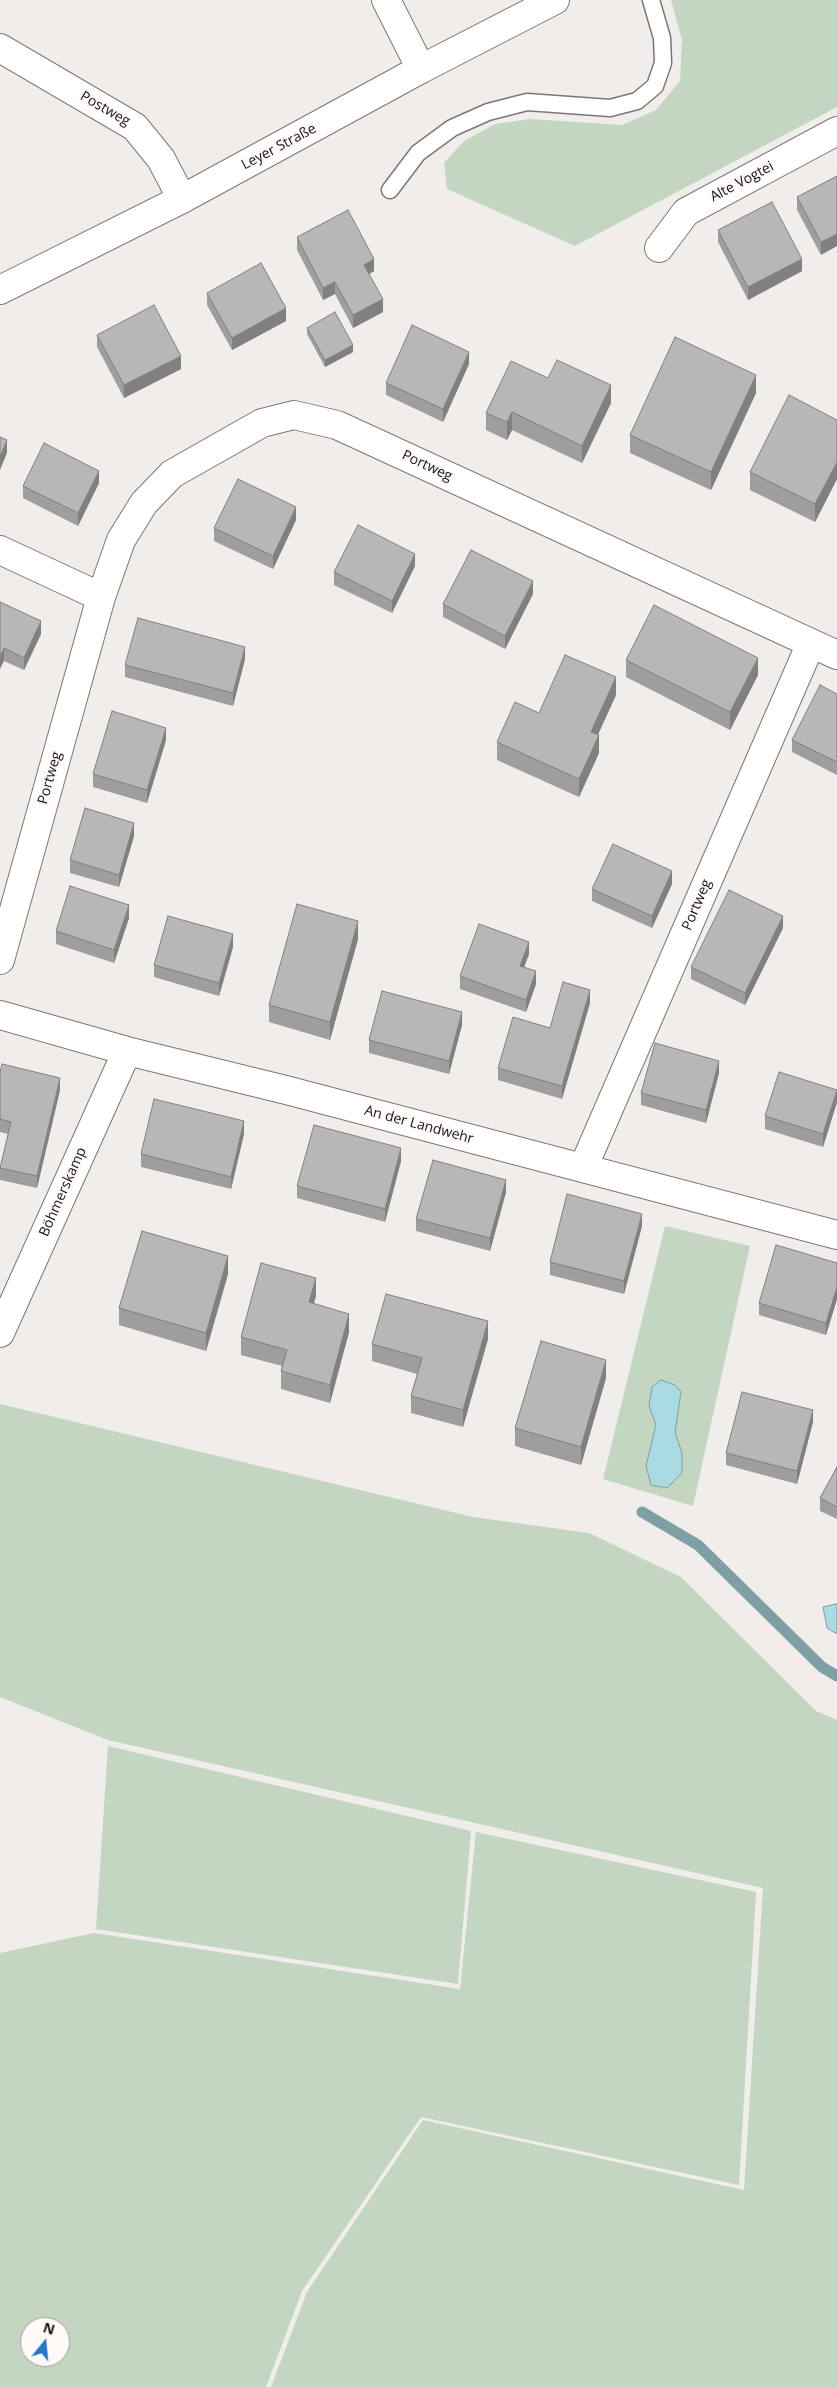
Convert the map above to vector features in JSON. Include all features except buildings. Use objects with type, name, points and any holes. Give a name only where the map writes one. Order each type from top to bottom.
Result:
[{"type":"main road","points":[[386,0],[421,69]]},
{"type":"main road","name":"Leyer Straße","points":[[0,290],[182,199],[421,69],[556,0]]},
{"type":"main road","name":"Postweg","points":[[0,48],[135,127],[161,159],[182,199]]},
{"type":"main road","name":"Alte Vogtei","points":[[659,248],[686,212],[837,131]]},
{"type":"main road","name":"Portweg","points":[[0,960],[101,596],[121,540],[144,504],[172,474],[262,423],[294,415],[337,424],[837,655]]},
{"type":"main road","points":[[0,550],[101,596]]},
{"type":"main road","name":"Portweg","points":[[583,1168],[811,643]]},
{"type":"main road","name":"An der Landwehr","points":[[0,1015],[127,1051],[837,1235]]},
{"type":"main road","name":"Böhmerskamp","points":[[0,1333],[127,1051]]},
{"type":"lane","points":[[390,190],[418,153],[452,128],[488,112],[528,102],[610,108],[637,101],[655,86],[663,63],[662,38],[650,0]]},
{"type":"green space","points":[[671,0],[837,0],[837,107],[575,246],[447,189],[444,163],[464,141],[495,124],[530,119],[622,125],[656,110],[680,81],[682,40]]},
{"type":"green space","points":[[665,1226],[750,1246],[693,1506],[603,1479]]},
{"type":"green space","points":[[0,1404],[473,1517],[589,1533],[681,1577],[816,1711],[837,1720],[837,2387],[271,2387],[307,2292],[423,2120],[744,2190],[763,1888],[108,1740],[0,1697]]},
{"type":"green space","points":[[108,1746],[471,1831],[458,1984],[96,1929]]},
{"type":"green space","points":[[476,1832],[756,1892],[739,2185],[421,2117],[302,2291],[266,2387],[0,2387],[0,1953],[94,1933],[460,1989]]},
{"type":"water","points":[[661,1380],[675,1385],[681,1392],[675,1432],[682,1453],[682,1473],[667,1488],[651,1485],[646,1466],[656,1425],[649,1406],[652,1387]]},
{"type":"water","points":[[836,1604],[837,1634],[827,1628],[823,1607]]},
{"type":"waterway","points":[[642,1512],[698,1545],[822,1667],[837,1676]]}]
